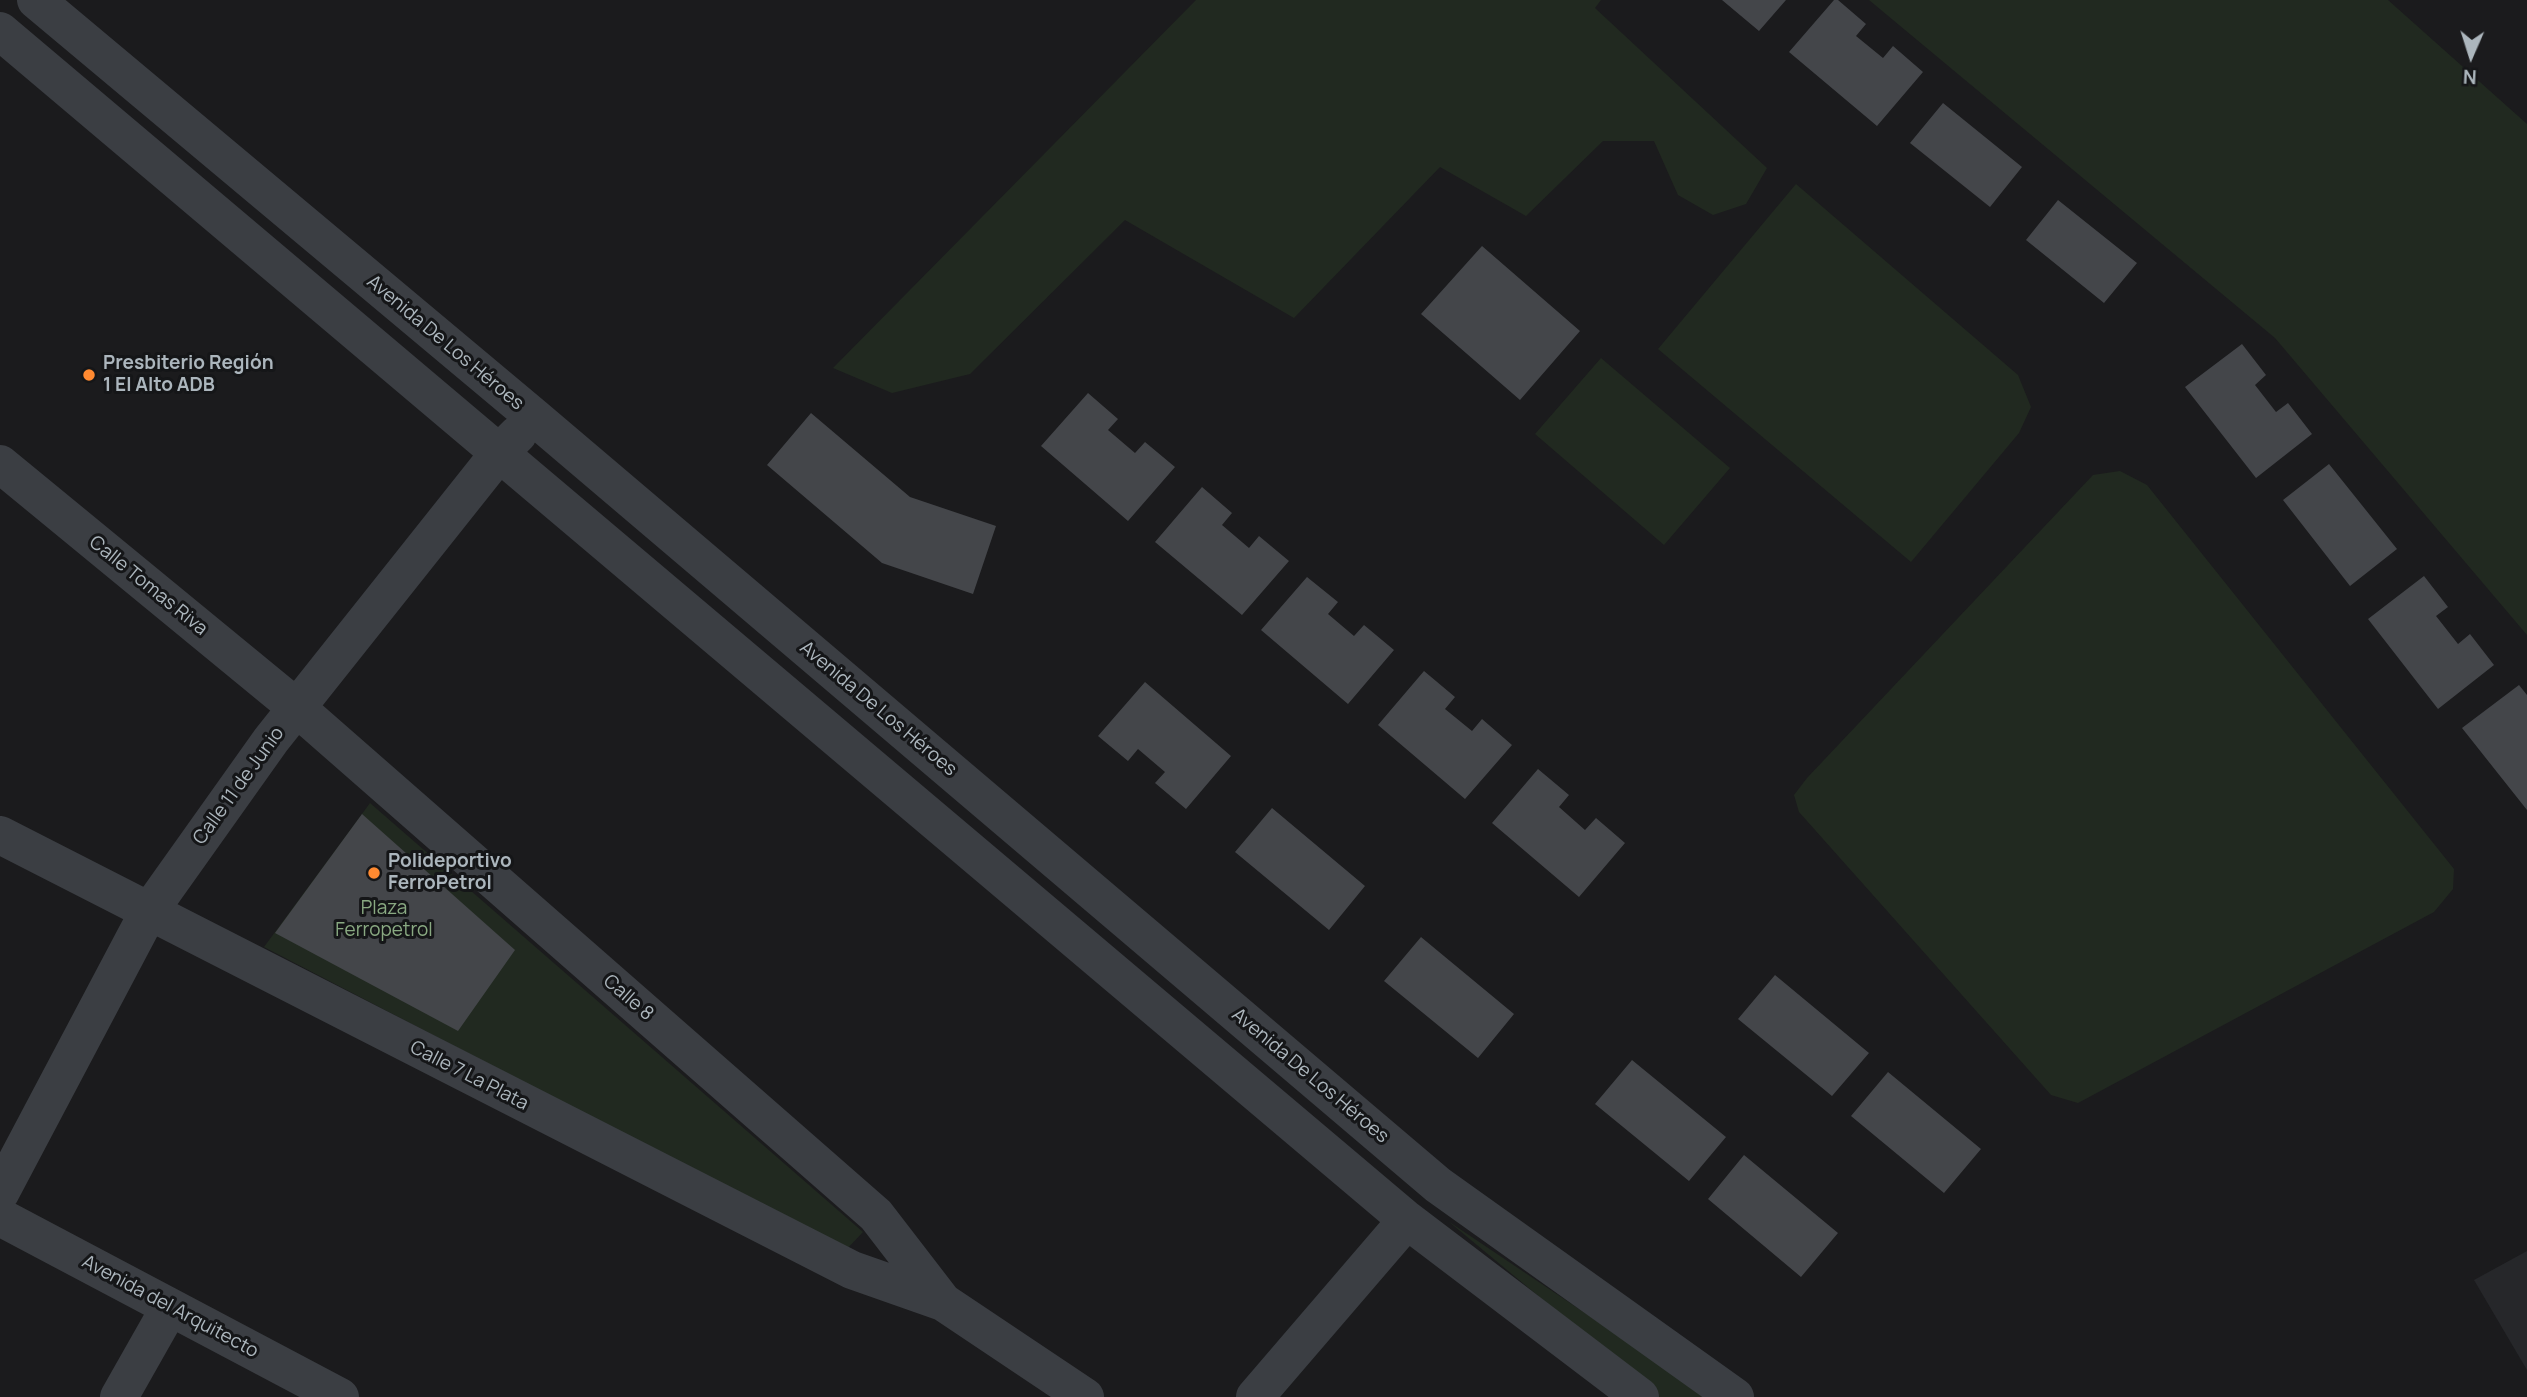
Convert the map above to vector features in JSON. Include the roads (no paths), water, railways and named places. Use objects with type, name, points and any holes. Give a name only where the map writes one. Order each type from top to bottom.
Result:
[{"type":"street","name":"Avenida De Los Héroes","points":[[36,0],[534,417],[1438,1185],[1735,1397]]},
{"type":"street","points":[[0,32],[1407,1220],[1640,1397]]},
{"type":"street","name":"Calle 11 de Junio","points":[[0,1193],[148,913],[271,740],[500,453],[534,417]]},
{"type":"street","name":"Calle Tomas Riva","points":[[0,464],[297,708]]},
{"type":"street","name":"Calle 8","points":[[297,708],[876,1215],[943,1302]]},
{"type":"street","name":"Calle 7 La Plata","points":[[0,835],[148,913],[852,1270],[943,1302]]},
{"type":"street","name":"Avenida del Arquitecto","points":[[0,1217],[340,1397]]},
{"type":"street","points":[[1255,1397],[1407,1220]]},
{"type":"street","points":[[943,1302],[1085,1397]]},
{"type":"street","points":[[119,1397],[170,1307]]},
{"type":"place","name":"Presbiterio Región 1 El Alto ADB","points":[[89,375]]},
{"type":"place","name":"Polideportivo FerroPetrol","points":[[374,873]]},
{"type":"park label","name":"Plaza Ferropetrol","points":[[384,920]]}]
